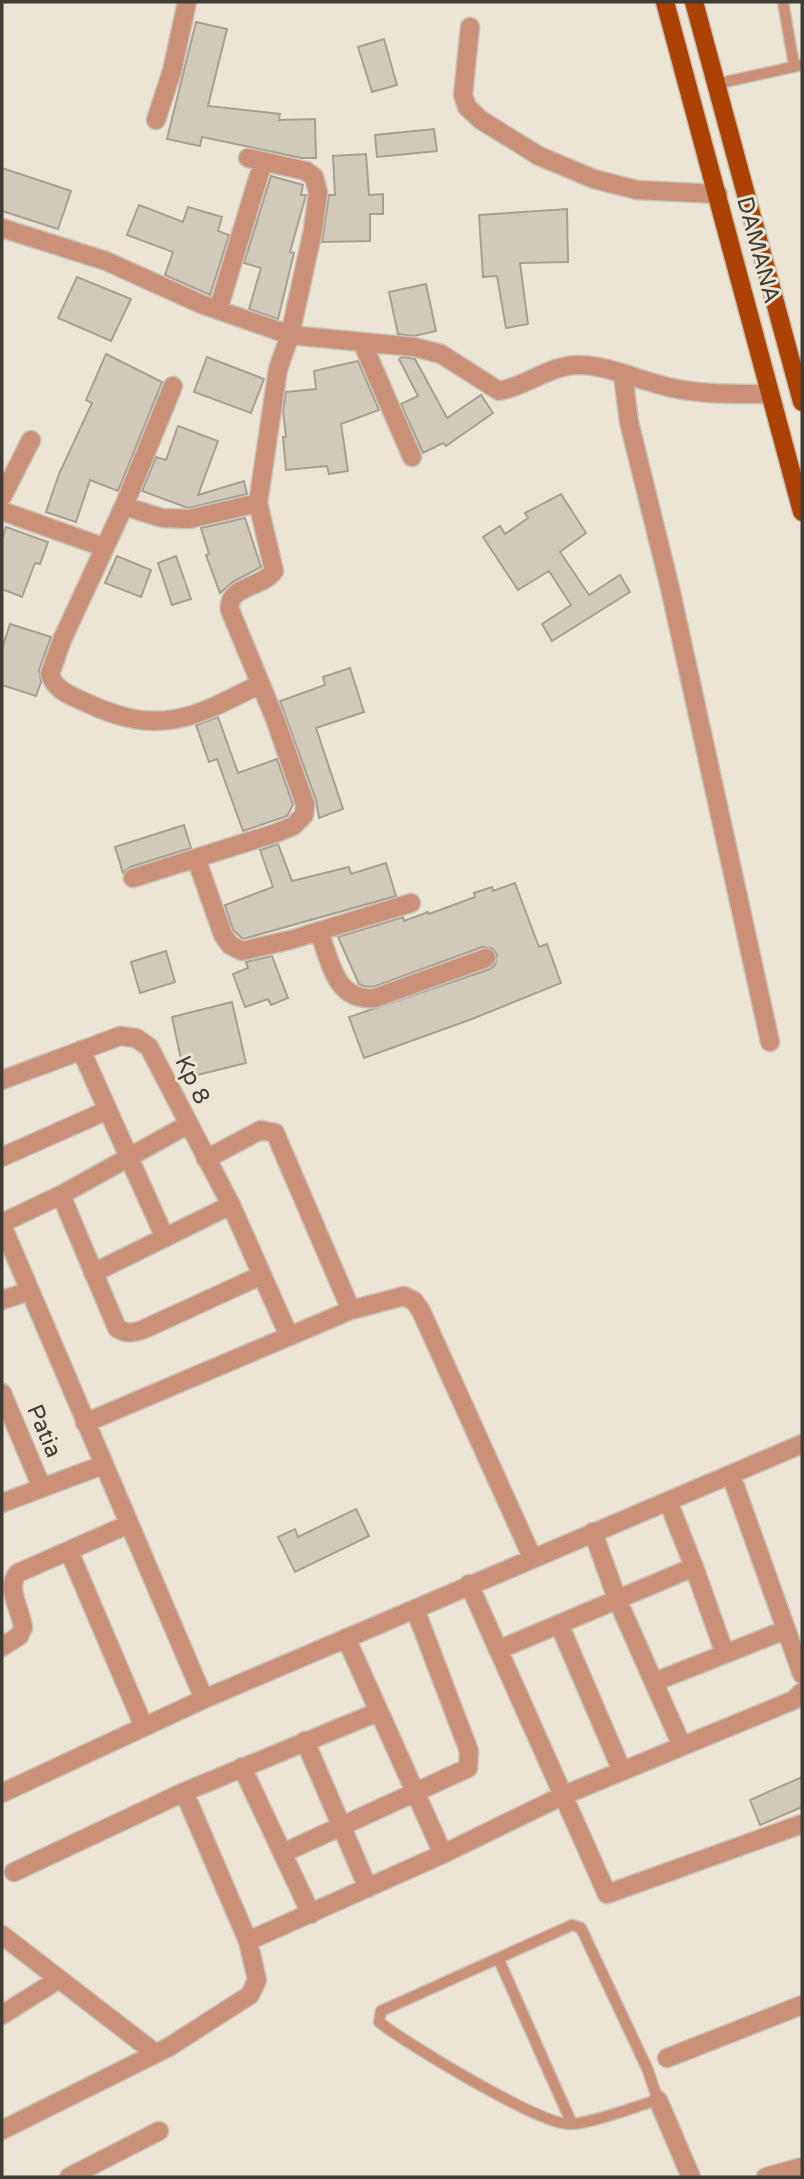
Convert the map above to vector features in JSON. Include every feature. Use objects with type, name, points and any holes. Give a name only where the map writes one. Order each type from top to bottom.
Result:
[{"type":"main road","name":"DAMANA","points":[[665,2],[802,512]]},
{"type":"main road","points":[[694,2],[796,351],[802,402]]},
{"type":"street","points":[[156,120],[172,71],[187,2]]},
{"type":"street","points":[[470,27],[463,95],[467,107],[481,120],[539,156],[594,179],[637,190],[718,194]]},
{"type":"street","points":[[133,878],[276,833],[293,826],[304,815],[305,804],[230,610],[229,600],[232,594],[269,579],[274,571],[258,503],[278,369],[290,335],[313,230],[318,192],[314,177],[306,171],[256,160],[218,310]]},
{"type":"street","points":[[2,228],[106,261],[218,310],[290,335],[414,347],[441,354],[499,391],[514,388],[566,365],[583,364],[623,376],[712,394],[770,394]]},
{"type":"street","points":[[362,342],[412,457]]},
{"type":"street","points":[[623,376],[629,422],[670,588],[770,1042]]},
{"type":"street","points":[[173,386],[50,674],[61,691],[107,713],[146,723],[171,722],[220,705],[260,684]]},
{"type":"street","points":[[2,497],[6,478],[32,440]]},
{"type":"street","points":[[124,506],[162,518],[189,519],[258,503]]},
{"type":"street","points":[[2,511],[103,547]]},
{"type":"street","points":[[196,858],[223,935],[230,945],[242,951],[319,932],[411,904]]},
{"type":"street","points":[[319,932],[342,987],[349,996],[360,999],[375,998],[485,958]]},
{"type":"street","name":"Kp 8","points":[[2,1080],[120,1036],[136,1038],[149,1047],[187,1125],[231,1205],[289,1336]]},
{"type":"street","points":[[81,1050],[165,1238]]},
{"type":"street","points":[[2,1157],[108,1110]]},
{"type":"street","points":[[187,1125],[61,1195],[2,1224],[204,1699]]},
{"type":"street","points":[[206,1159],[261,1130],[275,1133],[351,1310]]},
{"type":"street","points":[[61,1195],[117,1328],[132,1333],[262,1275]]},
{"type":"street","points":[[93,1273],[231,1205]]},
{"type":"street","points":[[2,1300],[30,1290]]},
{"type":"street","points":[[85,1423],[351,1310],[393,1296],[404,1296],[414,1301],[421,1311],[532,1558]]},
{"type":"street","name":"Patia","points":[[2,1392],[10,1436],[42,1488]]},
{"type":"street","points":[[2,1793],[204,1699],[802,1444]]},
{"type":"street","points":[[2,1503],[103,1465]]},
{"type":"street","points":[[731,1475],[802,1674]]},
{"type":"street","points":[[668,1501],[725,1654]]},
{"type":"street","points":[[2,1647],[19,1636],[23,1628],[12,1580],[19,1573],[130,1524]]},
{"type":"street","points":[[593,1532],[617,1599],[682,1746]]},
{"type":"street","points":[[69,1551],[144,1727]]},
{"type":"street","points":[[498,1650],[694,1567]]},
{"type":"street","points":[[469,1584],[607,1894],[802,1824]]},
{"type":"street","points":[[283,1853],[460,1774],[470,1762],[469,1751],[415,1609]]},
{"type":"street","points":[[559,1624],[622,1771]]},
{"type":"street","points":[[654,1682],[785,1630]]},
{"type":"street","points":[[345,1638],[443,1854]]},
{"type":"street","points":[[248,1941],[443,1854],[562,1796],[794,1700],[802,1692]]},
{"type":"street","points":[[14,1872],[184,1792],[378,1712]]},
{"type":"street","points":[[305,1741],[368,1888]]},
{"type":"street","points":[[242,1767],[311,1914]]},
{"type":"street","points":[[2,2130],[155,2053],[250,1995],[257,1980],[248,1941],[184,1792]]},
{"type":"street","points":[[2,1935],[155,2053]]},
{"type":"street","points":[[2,2015],[59,1979]]},
{"type":"street","points":[[667,2058],[802,2005]]},
{"type":"street","points":[[658,2099],[691,2177]]},
{"type":"street","points":[[69,2177],[159,2131]]},
{"type":"street","points":[[766,2177],[802,2167]]},
{"type":"lane","points":[[716,83],[798,65],[783,2]]},
{"type":"lane","points":[[572,1926],[581,1928],[647,2068],[658,2099],[572,2124],[551,2120],[495,2093],[397,2036],[379,2022],[381,2011],[499,1960],[572,1926]]},
{"type":"lane","points":[[499,1960],[572,2124]]},
{"type":"building","points":[[196,22],[227,29],[208,106],[280,114],[279,120],[315,119],[316,158],[302,158],[202,137],[200,146],[167,139]]},
{"type":"building","points":[[384,39],[397,85],[372,92],[358,47]]},
{"type":"building","points":[[434,129],[437,151],[377,157],[375,135]]},
{"type":"building","points":[[366,154],[369,195],[383,194],[383,214],[370,214],[370,241],[322,242],[329,195],[335,195],[333,156]]},
{"type":"building","points":[[2,168],[71,191],[58,229],[2,211]]},
{"type":"building","points":[[271,176],[303,185],[301,195],[306,195],[290,252],[294,253],[278,319],[249,309],[261,268],[244,263]]},
{"type":"building","points":[[139,205],[183,222],[188,207],[222,217],[218,231],[229,235],[210,295],[165,275],[173,252],[127,235]]},
{"type":"building","points":[[567,209],[568,262],[520,263],[528,324],[506,328],[497,276],[483,277],[479,215]]},
{"type":"building","points":[[77,277],[131,299],[111,341],[58,318]]},
{"type":"building","points":[[426,284],[436,331],[414,336],[398,334],[389,292]]},
{"type":"building","points":[[106,354],[162,382],[118,491],[90,480],[76,522],[46,512],[59,474],[92,403],[86,400]]},
{"type":"building","points":[[207,357],[264,379],[251,413],[194,392]]},
{"type":"building","points":[[399,359],[415,359],[447,418],[481,395],[493,413],[446,446],[443,443],[423,453],[401,404],[418,396]]},
{"type":"building","points":[[358,361],[379,410],[341,424],[348,471],[329,474],[327,466],[286,470],[283,410],[286,392],[316,389],[314,371]]},
{"type":"building","points":[[178,426],[218,441],[198,495],[244,481],[247,494],[188,508],[142,491],[156,457],[166,460]]},
{"type":"building","points":[[561,494],[586,533],[560,552],[589,595],[620,575],[630,592],[552,641],[542,624],[571,605],[549,571],[518,590],[483,537],[500,526],[505,534],[528,518],[525,513]]},
{"type":"building","points":[[245,518],[261,567],[234,581],[220,593],[206,555],[209,554],[201,528]]},
{"type":"building","points":[[6,527],[48,542],[40,564],[35,563],[22,597],[2,589],[2,540]]},
{"type":"building","points":[[117,556],[151,570],[141,597],[105,583]]},
{"type":"building","points":[[176,556],[191,599],[172,605],[158,563]]},
{"type":"building","points":[[10,624],[51,637],[39,670],[41,682],[36,696],[2,685],[2,649]]},
{"type":"building","points":[[350,668],[364,712],[316,728],[343,809],[319,818],[316,800],[280,701],[325,685],[323,677]]},
{"type":"building","points":[[218,717],[238,773],[277,759],[293,805],[287,816],[243,831],[217,759],[209,762],[196,725]]},
{"type":"building","points":[[184,825],[191,848],[130,867],[123,873],[115,847]]},
{"type":"building","points":[[278,844],[292,881],[349,867],[351,874],[386,863],[396,896],[243,939],[233,930],[225,905],[273,887],[260,850]]},
{"type":"building","points":[[515,883],[539,947],[547,944],[561,983],[364,1058],[349,1017],[490,969],[495,965],[497,955],[493,949],[482,947],[373,987],[364,986],[359,984],[338,937],[403,917],[404,921],[428,912],[429,914],[475,897],[474,893],[492,887],[493,891]]},
{"type":"building","points":[[166,951],[175,982],[140,993],[131,962]]},
{"type":"building","points":[[272,956],[288,998],[271,1005],[268,999],[245,1007],[233,974],[248,968],[246,962]]},
{"type":"building","points":[[232,1002],[246,1063],[185,1078],[172,1017]]},
{"type":"building","points":[[356,1509],[369,1536],[295,1572],[278,1537],[295,1529],[298,1537]]},
{"type":"building","points":[[802,1777],[802,1807],[760,1825],[750,1800]]}]
